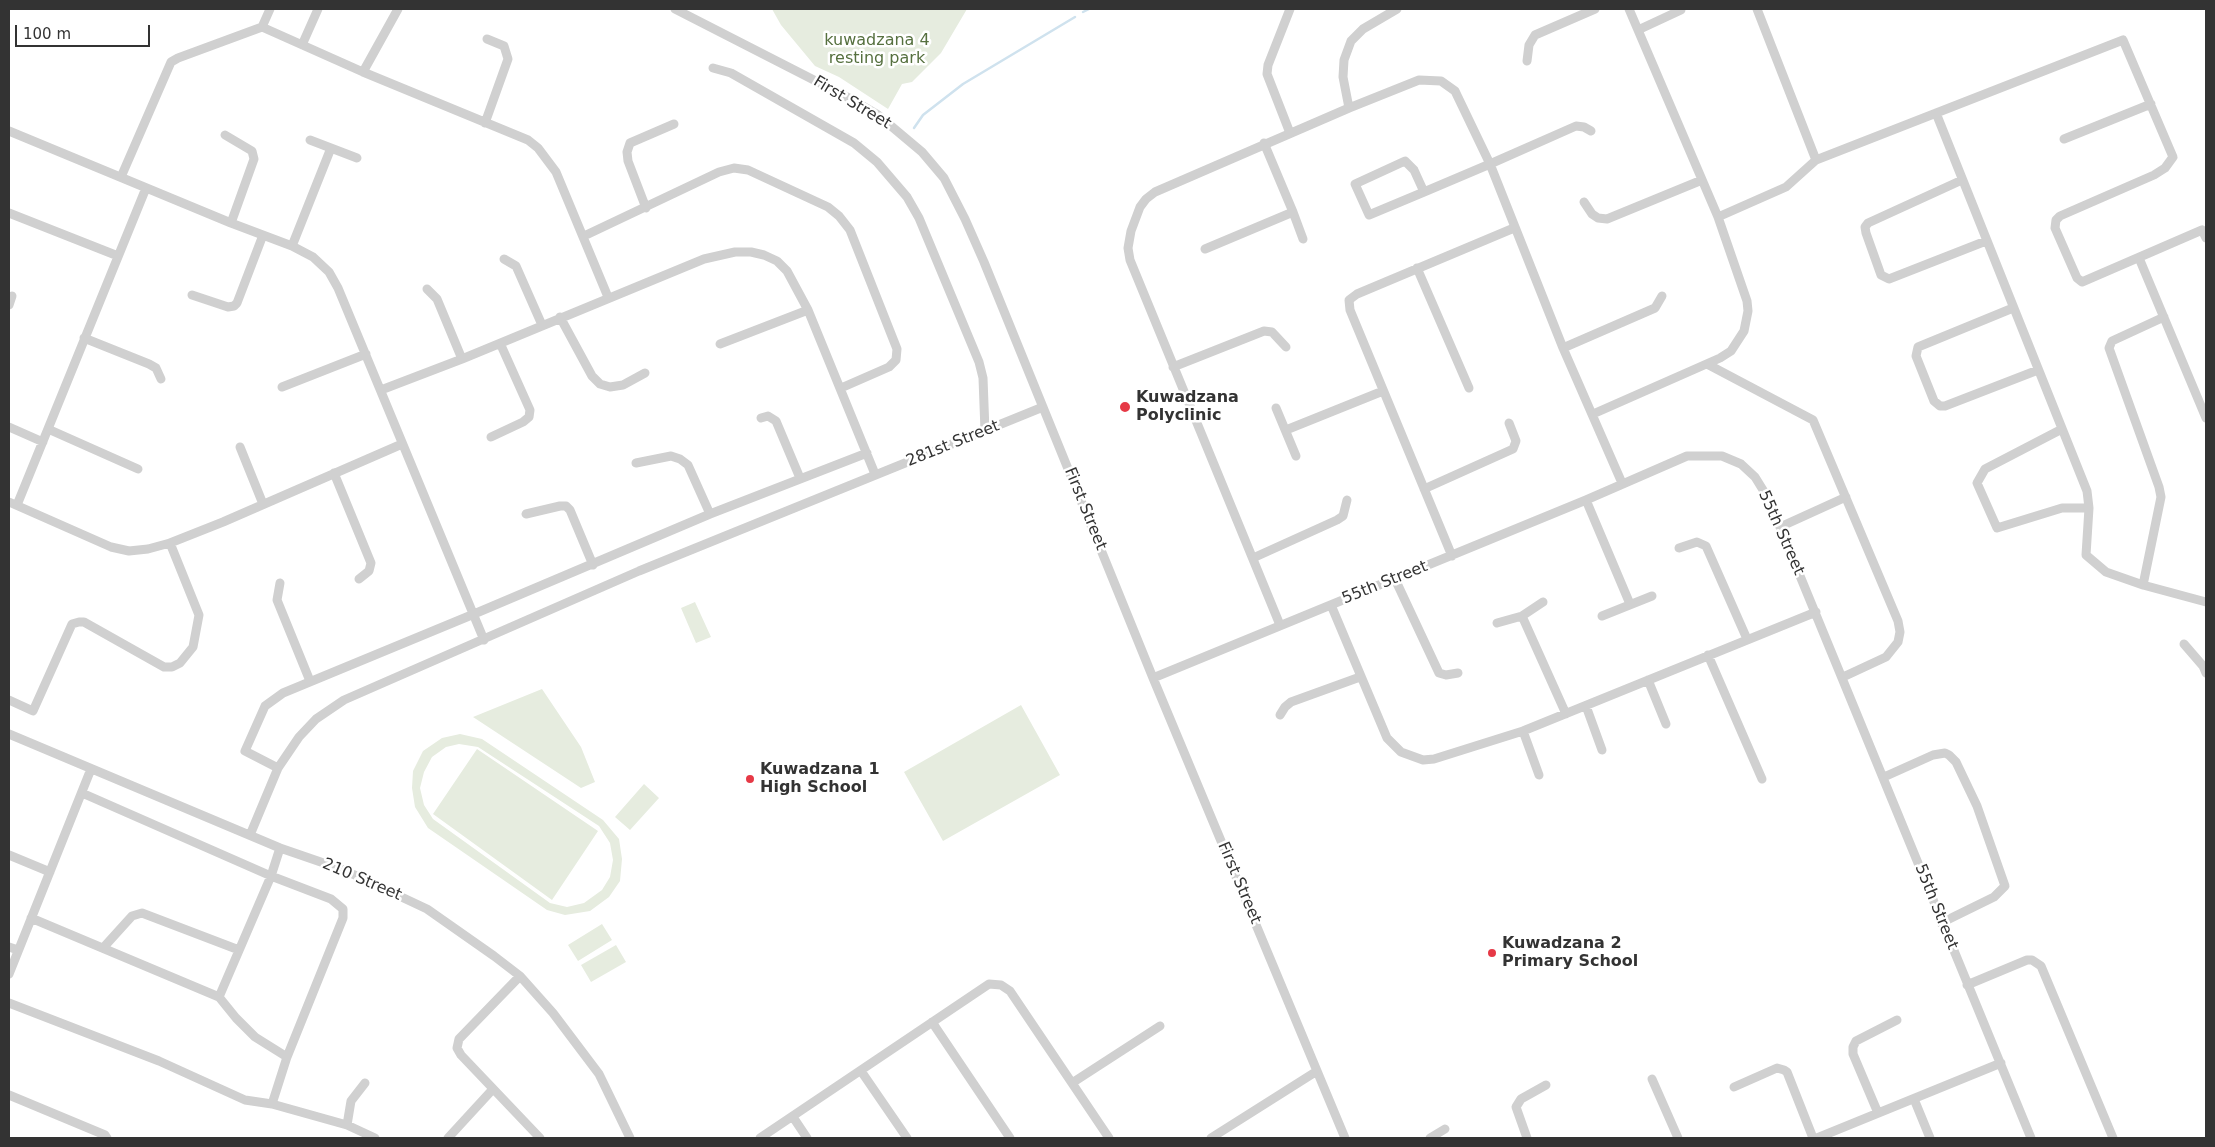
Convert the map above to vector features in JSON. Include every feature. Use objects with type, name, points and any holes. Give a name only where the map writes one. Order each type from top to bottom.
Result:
[{"type":"street","points":[[262,27],[270,9]]},
{"type":"street","points":[[302,45],[318,9]]},
{"type":"street","points":[[363,72],[398,9]]},
{"type":"street","name":"First Street","points":[[675,9],[864,106],[894,127],[935,167],[954,195],[1345,1138]]},
{"type":"street","points":[[1290,9],[1268,65],[1267,74],[1290,133]]},
{"type":"street","points":[[1349,108],[1343,77],[1344,60],[1351,41],[1363,29],[1397,9]]},
{"type":"street","points":[[1527,60],[1529,45],[1534,35],[1595,9]]},
{"type":"street","points":[[1593,414],[1707,364],[1731,351],[1739,342],[1744,331],[1748,311],[1747,301],[1718,217],[1629,9]]},
{"type":"street","points":[[1757,9],[1816,160]]},
{"type":"street","points":[[1638,30],[1681,10]]},
{"type":"street","points":[[121,177],[171,62],[262,27],[363,72],[528,140],[547,159],[556,172],[608,297]]},
{"type":"street","points":[[485,123],[508,59],[504,46],[487,39]]},
{"type":"street","points":[[1718,217],[1786,187],[1816,160],[2123,40],[2173,157],[2169,164],[2154,175],[2060,216],[2054,224],[2080,282],[2084,282],[2202,230],[2206,238]]},
{"type":"street","points":[[713,68],[731,72],[854,143],[877,162],[906,197],[919,218],[980,362],[983,378],[985,431]]},
{"type":"street","points":[[1280,625],[1173,367],[1130,260],[1128,248],[1136,217],[1146,199],[1156,192],[1264,143],[1419,80],[1441,81],[1454,91],[1490,164],[1563,348],[1622,483]]},
{"type":"street","points":[[2064,139],[2151,104]]},
{"type":"street","points":[[1936,114],[2087,492],[2089,508],[2086,555],[2106,572],[2143,585],[2206,602]]},
{"type":"street","points":[[646,208],[628,161],[627,152],[630,143],[674,124]]},
{"type":"street","points":[[1424,192],[1414,170],[1405,161],[1355,184],[1369,215],[1424,192],[1490,164],[1576,126],[1584,127],[1591,131]]},
{"type":"street","points":[[9,131],[231,223],[292,246],[313,257],[329,272],[338,288],[366,354],[484,640]]},
{"type":"street","points":[[225,135],[252,151],[254,159],[231,223]]},
{"type":"street","points":[[310,140],[357,158]]},
{"type":"street","points":[[1264,143],[1303,239]]},
{"type":"street","points":[[292,246],[331,148]]},
{"type":"street","points":[[584,236],[719,172],[734,168],[748,170],[828,207],[839,216],[850,230],[896,344],[897,355],[889,367],[841,388]]},
{"type":"street","points":[[1584,202],[1592,214],[1598,218],[1607,219],[1702,180]]},
{"type":"street","points":[[1962,180],[1868,223],[1865,227],[1866,233],[1881,275],[1885,279],[1889,278],[1986,242]]},
{"type":"street","points":[[146,188],[48,429],[13,503],[111,547],[130,551],[148,549],[170,543],[402,444]]},
{"type":"street","points":[[1205,249],[1293,212]]},
{"type":"street","points":[[9,214],[118,256]]},
{"type":"street","points":[[1452,556],[1350,310],[1349,300],[1357,294],[1514,228]]},
{"type":"street","points":[[192,295],[228,307],[234,306],[237,303],[263,235]]},
{"type":"street","points":[[381,390],[462,359],[542,324],[711,257],[735,252],[751,252],[777,261],[787,271],[808,310],[875,474]]},
{"type":"street","points":[[2139,258],[2206,418]]},
{"type":"street","points":[[504,259],[516,266],[542,324]]},
{"type":"street","points":[[1417,268],[1469,388]]},
{"type":"street","points":[[427,289],[436,299],[462,359]]},
{"type":"street","points":[[1563,348],[1655,308],[1662,296]]},
{"type":"street","points":[[2013,308],[1921,344],[1918,347],[1916,356],[1934,401],[1940,406],[1944,406],[2038,370]]},
{"type":"street","points":[[720,344],[808,310]]},
{"type":"street","points":[[560,317],[592,376],[600,384],[610,387],[623,385],[645,373]]},
{"type":"street","points":[[2143,585],[2161,497],[2108,348],[2112,341],[2164,317]]},
{"type":"street","points":[[1173,367],[1264,331],[1272,332],[1286,347]]},
{"type":"street","points":[[84,338],[150,364],[156,368],[161,379]]},
{"type":"street","points":[[491,436],[523,422],[529,417],[530,410],[500,343]]},
{"type":"street","points":[[282,387],[366,354]]},
{"type":"street","points":[[1707,364],[1813,420],[1898,621],[1900,632],[1898,642],[1886,657],[1843,677]]},
{"type":"street","points":[[1286,430],[1383,391]]},
{"type":"street","name":"281st Street","points":[[250,835],[278,768],[310,725],[344,700],[639,571],[1043,407]]},
{"type":"street","points":[[1276,408],[1296,456]]},
{"type":"street","points":[[761,418],[768,416],[776,421],[800,478]]},
{"type":"street","points":[[1424,489],[1513,450],[1516,441],[1509,423]]},
{"type":"street","points":[[9,427],[42,442]]},
{"type":"street","points":[[48,429],[138,469]]},
{"type":"street","points":[[2062,429],[1985,469],[1977,483],[1997,528],[2062,508],[2089,508]]},
{"type":"street","points":[[240,447],[263,504]]},
{"type":"street","points":[[278,768],[246,751],[265,706],[283,693],[593,565],[710,514],[867,454]]},
{"type":"street","points":[[636,463],[671,456],[680,459],[688,465],[710,514]]},
{"type":"street","name":"55th Street","points":[[1153,678],[1452,556],[1687,456],[1722,456],[1741,464],[1755,477],[1768,498],[1884,777],[1941,922],[2032,1138]]},
{"type":"street","points":[[334,473],[371,563],[369,571],[359,579]]},
{"type":"street","points":[[1780,527],[1846,497]]},
{"type":"street","points":[[1253,558],[1337,520],[1343,516],[1347,500]]},
{"type":"street","points":[[1586,500],[1630,604]]},
{"type":"street","points":[[526,514],[566,506],[570,510],[593,565]]},
{"type":"street","points":[[1679,548],[1697,542],[1706,546],[1747,639]]},
{"type":"street","points":[[9,700],[33,710],[72,624],[78,622],[84,622],[164,668],[180,663],[192,647],[199,615],[170,543]]},
{"type":"street","points":[[1396,579],[1439,673],[1446,675],[1458,673]]},
{"type":"street","points":[[280,583],[277,600],[310,681]]},
{"type":"street","points":[[1602,616],[1652,596]]},
{"type":"street","points":[[1497,623],[1522,616],[1542,602]]},
{"type":"street","points":[[1332,605],[1360,677],[1387,738],[1401,752],[1416,759],[1434,760],[1523,731],[1816,612]]},
{"type":"street","points":[[1522,616],[1566,714]]},
{"type":"street","points":[[2184,644],[2203,666],[2206,673]]},
{"type":"street","points":[[1708,655],[1762,779]]},
{"type":"street","points":[[1280,715],[1291,702],[1360,677]]},
{"type":"street","points":[[1648,680],[1666,724]]},
{"type":"street","points":[[1586,706],[1602,750]]},
{"type":"street","points":[[1523,731],[1539,775]]},
{"type":"street","name":"210 Street","points":[[9,734],[280,848],[344,870],[427,909],[520,976],[553,1013],[598,1074],[630,1138]]},
{"type":"street","points":[[1884,777],[1933,755],[1945,753],[1950,755],[1956,762],[1977,806],[2005,886],[1994,897],[1941,922]]},
{"type":"street","points":[[9,974],[91,769]]},
{"type":"street","points":[[82,793],[272,876],[331,899],[343,909],[344,918],[288,1057],[272,1104]]},
{"type":"street","points":[[219,997],[272,876],[280,848]]},
{"type":"street","points":[[9,855],[50,872]]},
{"type":"street","points":[[103,948],[132,916],[142,913],[239,950]]},
{"type":"street","points":[[31,918],[219,997],[255,1037],[288,1057]]},
{"type":"street","points":[[9,947],[18,950]]},
{"type":"street","points":[[1967,985],[2027,960],[2032,960],[2041,966],[2113,1138]]},
{"type":"street","points":[[520,976],[459,1039],[457,1048],[461,1055],[540,1138]]},
{"type":"street","points":[[760,1138],[988,984],[1002,984],[1010,991],[1109,1138]]},
{"type":"street","points":[[9,1004],[159,1061],[244,1100],[272,1104],[347,1125],[375,1138]]},
{"type":"street","points":[[1878,1113],[1853,1054],[1853,1046],[1856,1041],[1897,1020]]},
{"type":"street","points":[[932,1022],[1010,1138]]},
{"type":"street","points":[[1072,1083],[1160,1026]]},
{"type":"street","points":[[1817,1138],[2001,1063]]},
{"type":"street","points":[[1734,1087],[1777,1068],[1784,1070],[1787,1072],[1813,1138]]},
{"type":"street","points":[[861,1071],[907,1138]]},
{"type":"street","points":[[1211,1138],[1317,1071]]},
{"type":"street","points":[[1652,1078],[1678,1138]]},
{"type":"street","points":[[347,1125],[351,1101],[365,1083]]},
{"type":"street","points":[[1527,1138],[1516,1107],[1521,1099],[1546,1085]]},
{"type":"street","points":[[448,1138],[493,1089]]},
{"type":"street","points":[[9,1095],[105,1135],[107,1138]]},
{"type":"street","points":[[1914,1099],[1930,1138]]},
{"type":"street","points":[[793,1116],[807,1138]]},
{"type":"street","points":[[1430,1138],[1445,1129]]},
{"type":"green space","name":"kuwadzana 4 resting park","points":[[772,9],[967,9],[941,53],[912,82],[902,84],[888,109],[839,77],[815,66],[781,25]]},
{"type":"green space","points":[[695,602],[711,637],[696,643],[681,608]]},
{"type":"green space","points":[[542,689],[581,747],[595,782],[581,788],[473,717]]},
{"type":"green space","points":[[1021,705],[1060,775],[943,841],[904,772]]},
{"type":"green space","points":[[460,734],[482,739],[603,820],[619,839],[622,859],[620,881],[609,897],[590,911],[565,915],[547,910],[428,828],[415,807],[412,788],[413,771],[423,751],[442,738]],"holes":[[[459,744],[478,747],[599,826],[610,843],[613,860],[610,877],[602,890],[584,903],[567,907],[550,903],[433,819],[424,805],[420,788],[424,772],[432,757],[446,747]]]},
{"type":"green space","points":[[477,749],[598,831],[552,900],[433,814]]},
{"type":"green space","points":[[644,784],[659,798],[630,830],[615,817]]},
{"type":"green space","points":[[602,924],[612,940],[578,961],[568,945]]},
{"type":"green space","points":[[616,945],[626,962],[591,982],[581,965]]},
{"type":"waterway","points":[[1083,12],[1089,9]]},
{"type":"waterway","points":[[914,128],[923,115],[963,84],[1075,17]]},
{"type":"place","name":"Kuwadzana Polyclinic","points":[[1125,407]]},
{"type":"place","name":"Kuwadzana 1 High School","points":[[750,779]]},
{"type":"place","name":"Kuwadzana 2 Primary School","points":[[1492,953]]}]
